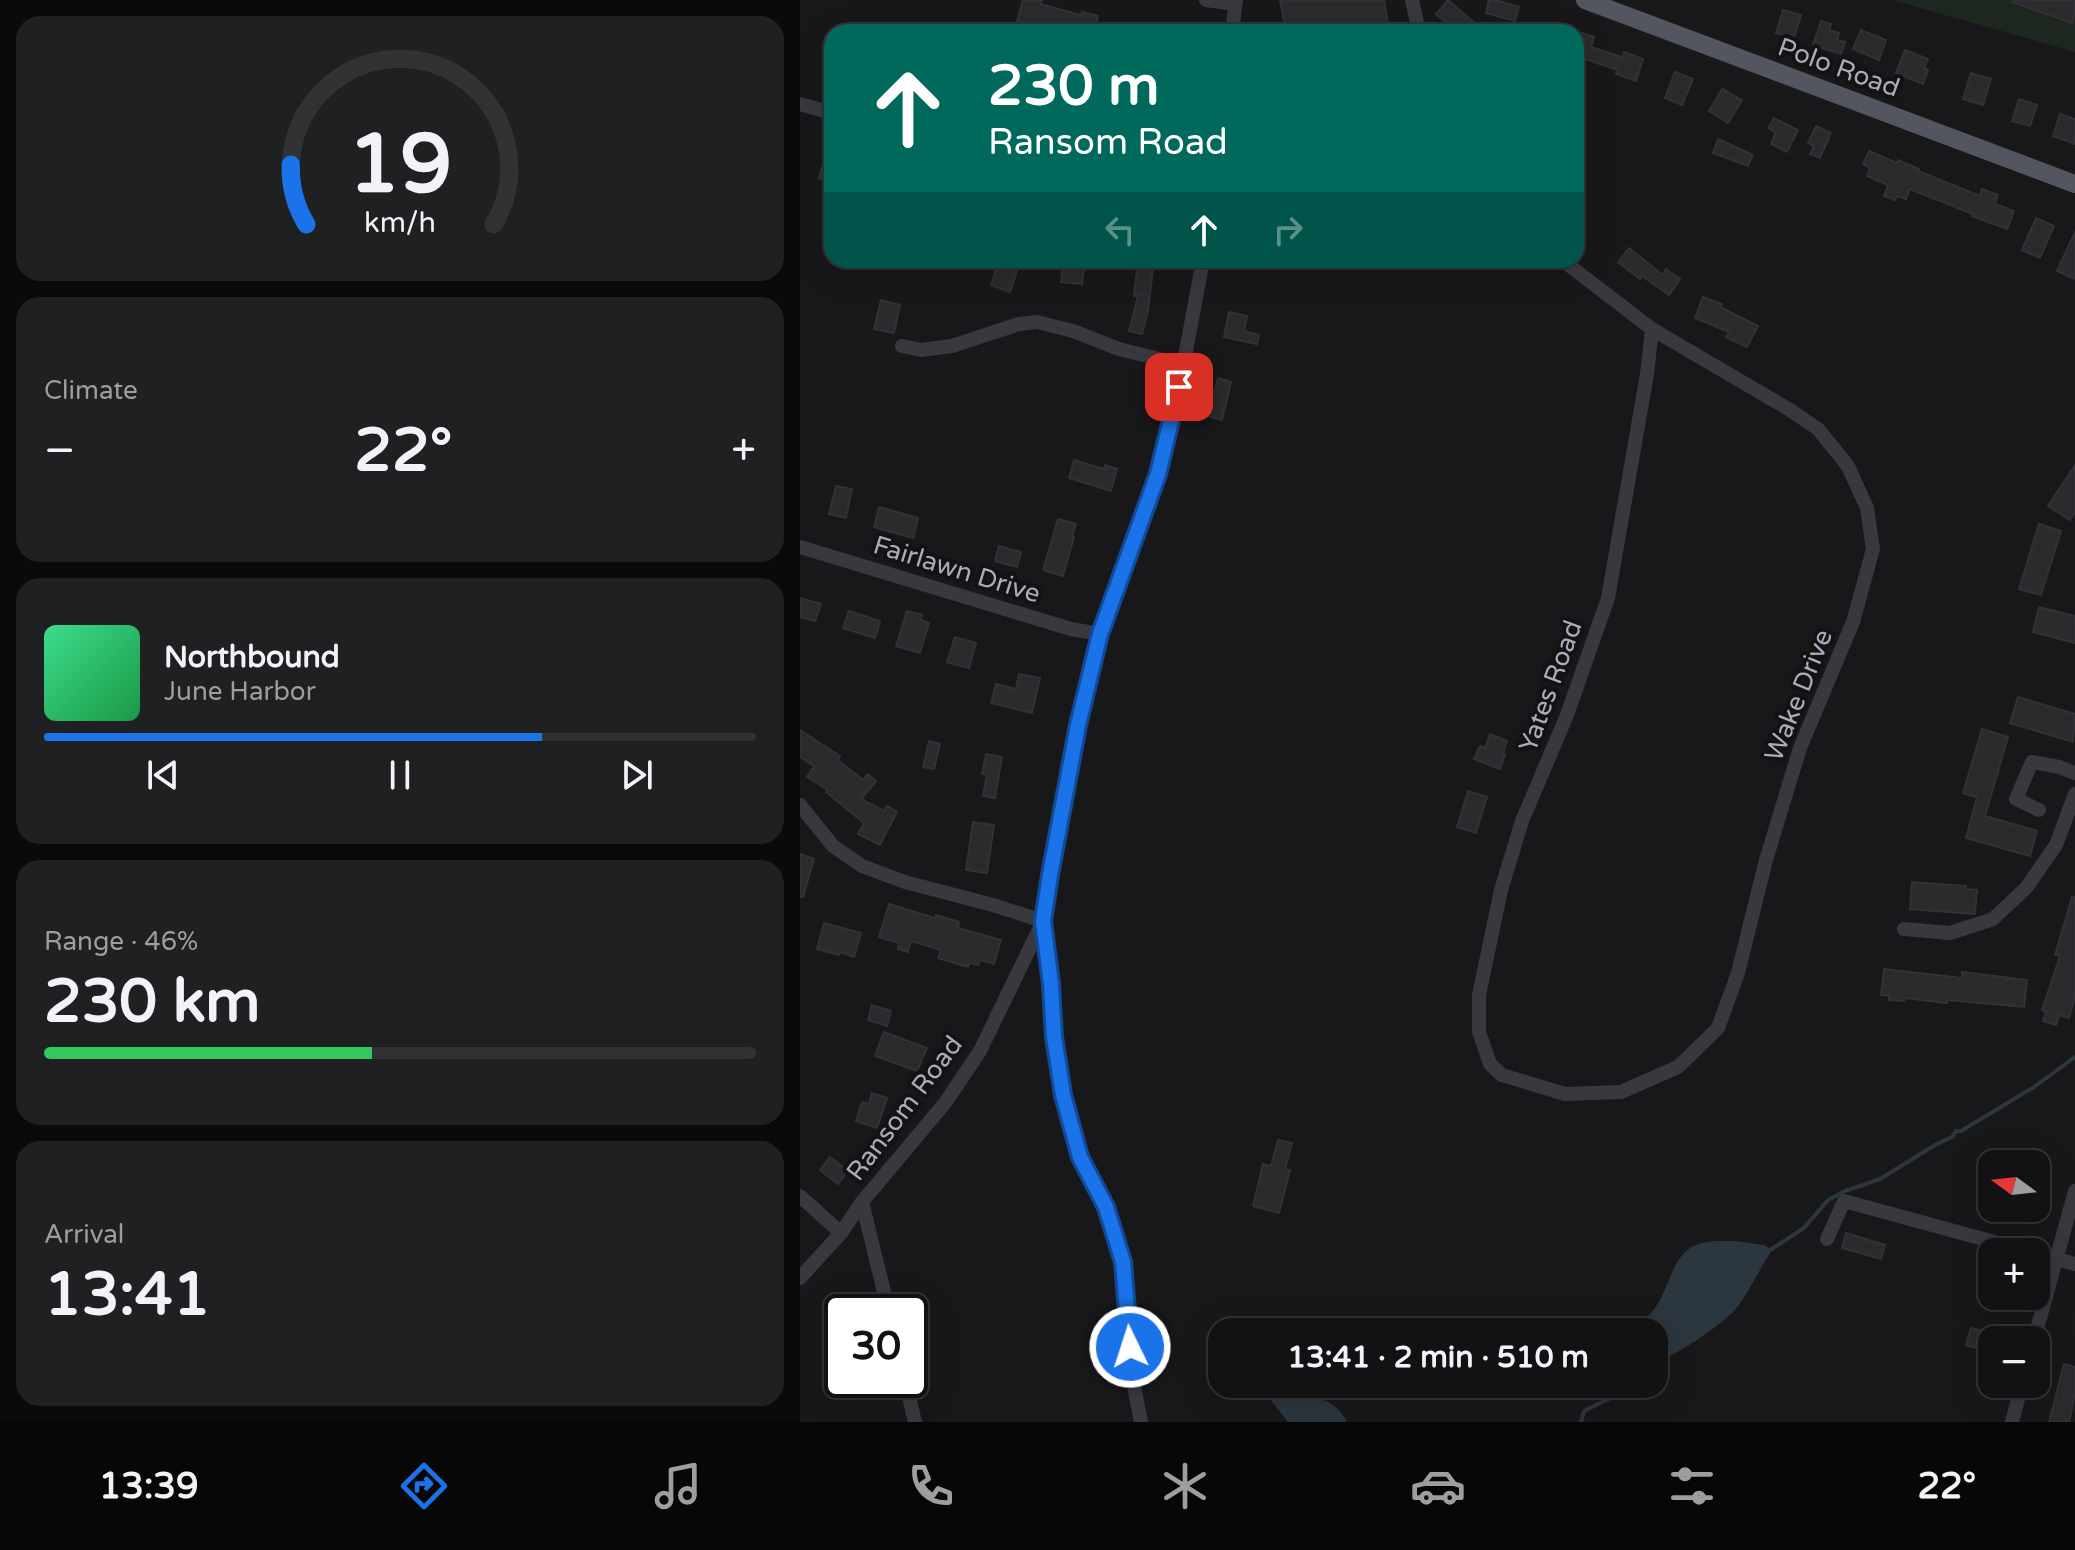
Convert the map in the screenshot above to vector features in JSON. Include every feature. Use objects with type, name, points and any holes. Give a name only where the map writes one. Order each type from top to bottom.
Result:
[{"type":"main road","name":"Polo Road","points":[[1585,0],[2075,184]]},
{"type":"street","points":[[1206,0],[1236,2],[1233,24]]},
{"type":"street","points":[[1412,0],[1417,24]]},
{"type":"street","points":[[800,104],[824,111]]},
{"type":"street","name":"Ransom Road","points":[[800,1278],[841,1233],[862,1202],[945,1103],[980,1051],[1043,921],[1078,725],[1100,634],[1158,474],[1175,410],[1201,268]]},
{"type":"street","name":"Wake Drive","points":[[1487,1054],[1490,1064],[1502,1075],[1565,1094],[1621,1092],[1678,1067],[1718,1028],[1738,973],[1766,860],[1800,748],[1853,622],[1873,549],[1867,508],[1848,466],[1818,429],[1652,329],[1573,268]]},
{"type":"street","points":[[902,346],[921,350],[952,346],[1019,324],[1037,322],[1073,331],[1119,349],[1183,365]]},
{"type":"street","name":"Yates Road","points":[[1487,1054],[1479,1032],[1479,995],[1501,890],[1522,821],[1567,715],[1608,598],[1652,329]]},
{"type":"street","name":"Fairlawn Drive","points":[[800,547],[1071,629],[1100,634]]},
{"type":"street","points":[[2039,810],[2016,799],[2032,762],[2075,773]]},
{"type":"street","points":[[1904,929],[1950,933],[1993,919],[2026,888],[2056,845],[2075,794]]},
{"type":"street","points":[[800,805],[833,846],[862,866],[905,882],[1043,921],[1063,1095],[1080,1157],[1106,1207],[1123,1262],[1132,1376],[1141,1422]]},
{"type":"street","points":[[2038,1326],[2075,1191]]},
{"type":"street","points":[[800,1196],[841,1233]]},
{"type":"street","points":[[1827,1239],[1844,1201],[1979,1238]]},
{"type":"street","points":[[862,1202],[885,1294]]},
{"type":"street","points":[[2050,1258],[2075,1264]]},
{"type":"street","points":[[909,1398],[915,1422]]},
{"type":"street","points":[[2012,1422],[2018,1398]]},
{"type":"shaded area","points":[[1892,0],[2075,0],[2075,52]]},
{"type":"shaded area","points":[[1735,1241],[1764,1245],[1772,1250],[1735,1310],[1708,1332],[1668,1356],[1668,1318],[1645,1318],[1659,1302],[1680,1258],[1698,1244]]},
{"type":"shaded area","points":[[1318,1398],[1335,1406],[1347,1422],[1288,1422],[1270,1399]]},
{"type":"building","points":[[1023,0],[1042,0],[1040,4],[1081,15],[1082,12],[1098,16],[1096,24],[1029,24],[1017,21]]},
{"type":"building","points":[[1280,0],[1384,0],[1388,24],[1284,24]]},
{"type":"building","points":[[1448,0],[1476,24],[1448,24],[1436,14]]},
{"type":"building","points":[[1489,0],[1519,7],[1515,21],[1486,13]]},
{"type":"building","points":[[2013,0],[2075,0],[2075,13],[2072,23]]},
{"type":"building","points":[[1783,10],[1801,15],[1794,38],[1776,33]]},
{"type":"building","points":[[1821,21],[1831,24],[1829,30],[1839,33],[1837,40],[1845,42],[1841,54],[1813,45]]},
{"type":"building","points":[[1861,30],[1886,40],[1879,60],[1853,49]]},
{"type":"building","points":[[1584,34],[1594,37],[1591,47],[1622,57],[1624,52],[1643,59],[1636,81],[1616,74],[1618,70],[1584,59]]},
{"type":"building","points":[[1905,50],[1928,59],[1923,84],[1896,73]]},
{"type":"building","points":[[1675,72],[1693,79],[1682,105],[1665,98]]},
{"type":"building","points":[[1971,73],[1991,79],[1983,105],[1963,99]]},
{"type":"building","points":[[1722,89],[1742,100],[1728,123],[1709,111]]},
{"type":"building","points":[[2019,99],[2037,105],[2030,126],[2012,121]]},
{"type":"building","points":[[2060,114],[2075,119],[2075,144],[2053,136]]},
{"type":"building","points":[[1774,118],[1798,130],[1787,152],[1771,144],[1776,132],[1768,128]]},
{"type":"building","points":[[1816,126],[1831,133],[1820,158],[1810,154],[1814,146],[1808,143]]},
{"type":"building","points":[[1718,139],[1753,155],[1748,166],[1713,153]]},
{"type":"building","points":[[1869,151],[1897,163],[1898,160],[1980,196],[1982,189],[1998,195],[1995,204],[2014,211],[2007,229],[1910,189],[1906,199],[1897,196],[1895,200],[1884,196],[1888,185],[1867,176],[1870,168],[1863,164]]},
{"type":"building","points":[[824,160],[824,180],[819,178]]},
{"type":"building","points":[[2036,218],[2054,226],[2040,258],[2022,250]]},
{"type":"building","points":[[2075,232],[2075,279],[2057,271]]},
{"type":"building","points":[[1629,248],[1663,275],[1666,269],[1680,279],[1669,295],[1618,262]]},
{"type":"building","points":[[997,268],[1017,271],[1010,292],[991,285]]},
{"type":"building","points":[[1062,268],[1084,268],[1082,284],[1061,282]]},
{"type":"building","points":[[1137,268],[1153,268],[1142,334],[1129,331],[1138,296],[1134,296]]},
{"type":"building","points":[[1703,297],[1722,304],[1720,307],[1758,326],[1747,347],[1726,337],[1729,332],[1695,318]]},
{"type":"building","points":[[881,300],[900,305],[894,333],[874,329]]},
{"type":"building","points":[[1229,312],[1247,316],[1244,331],[1259,335],[1257,344],[1224,337]]},
{"type":"building","points":[[1218,378],[1231,382],[1222,420],[1203,415],[1209,389],[1215,390]]},
{"type":"building","points":[[1074,460],[1104,469],[1105,465],[1117,469],[1111,491],[1069,478]]},
{"type":"building","points":[[2075,465],[2075,512],[2070,520],[2048,506]]},
{"type":"building","points":[[836,486],[852,489],[846,518],[829,514]]},
{"type":"building","points":[[879,507],[918,518],[913,538],[874,527]]},
{"type":"building","points":[[1058,519],[1076,524],[1063,576],[1043,570]]},
{"type":"building","points":[[2039,524],[2061,531],[2041,595],[2019,589]]},
{"type":"building","points":[[999,546],[1021,552],[1017,567],[995,561]]},
{"type":"building","points":[[800,598],[821,604],[815,621],[800,617]]},
{"type":"building","points":[[2039,607],[2075,616],[2075,643],[2033,632]]},
{"type":"building","points":[[849,611],[880,621],[875,638],[843,628]]},
{"type":"building","points":[[907,611],[922,615],[920,620],[929,623],[920,653],[896,646]]},
{"type":"building","points":[[955,637],[976,643],[969,668],[947,662]]},
{"type":"building","points":[[1019,674],[1040,678],[1032,713],[991,703],[996,684],[1016,689]]},
{"type":"building","points":[[2018,697],[2075,714],[2073,742],[2010,723]]},
{"type":"building","points":[[1982,729],[2008,737],[1985,816],[2037,831],[2030,856],[1966,838],[1977,797],[1963,793]]},
{"type":"building","points":[[800,730],[840,756],[838,760],[863,780],[868,774],[876,781],[861,799],[884,811],[887,806],[897,812],[880,845],[858,834],[864,823],[826,792],[828,790],[807,777],[814,766],[800,757]]},
{"type":"building","points":[[1490,734],[1507,741],[1500,769],[1474,759],[1480,746],[1485,748]]},
{"type":"building","points":[[929,741],[940,744],[934,769],[923,767]]},
{"type":"building","points":[[986,754],[1002,757],[995,798],[983,796],[987,775],[982,774]]},
{"type":"building","points":[[1468,791],[1487,797],[1476,833],[1457,827]]},
{"type":"building","points":[[973,822],[994,825],[987,873],[966,870]]},
{"type":"building","points":[[800,854],[814,859],[803,897],[800,897]]},
{"type":"building","points":[[1912,882],[1966,886],[1966,889],[1977,890],[1975,914],[1910,909]]},
{"type":"building","points":[[2072,897],[2075,897],[2075,997],[2069,1018],[2059,1015],[2056,1025],[2043,1021],[2046,1012],[2042,1010],[2060,956],[2055,955]]},
{"type":"building","points":[[889,904],[959,922],[958,928],[1001,940],[994,964],[980,960],[978,965],[970,963],[968,967],[938,958],[941,950],[911,941],[908,952],[898,949],[899,943],[879,937]]},
{"type":"building","points":[[824,923],[861,933],[854,957],[817,949]]},
{"type":"building","points":[[1884,969],[1962,978],[1962,972],[2027,980],[2024,1007],[1947,1000],[1947,1003],[1905,998],[1904,1001],[1889,1000],[1889,996],[1881,995]]},
{"type":"building","points":[[872,1005],[891,1011],[887,1026],[868,1020]]},
{"type":"building","points":[[884,1032],[927,1048],[917,1071],[875,1056]]},
{"type":"building","points":[[872,1093],[887,1098],[877,1128],[856,1121],[862,1102],[869,1104]]},
{"type":"building","points":[[1278,1140],[1292,1143],[1285,1169],[1290,1170],[1279,1213],[1253,1206],[1263,1164],[1271,1166]]},
{"type":"building","points":[[830,1157],[848,1171],[838,1184],[820,1170]]},
{"type":"building","points":[[1846,1233],[1885,1245],[1881,1259],[1842,1248]]},
{"type":"building","points":[[1971,1328],[1978,1330],[1978,1349],[1966,1345]]},
{"type":"building","points":[[2064,1364],[2075,1367],[2075,1393],[2069,1422],[2049,1422]]},
{"type":"waterway","points":[[1770,1250],[1804,1228],[1828,1200],[1880,1179],[2034,1087],[2075,1057]]},
{"type":"waterway","points":[[1581,1422],[1584,1411],[1611,1398]]},
{"type":"route","points":[[1130,1347],[1123,1262],[1106,1207],[1080,1157],[1063,1095],[1043,921],[1084,695],[1100,634],[1158,474],[1179,387]]}]
